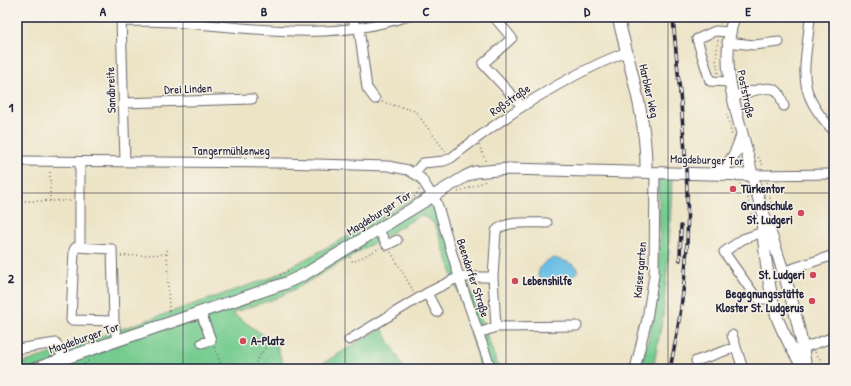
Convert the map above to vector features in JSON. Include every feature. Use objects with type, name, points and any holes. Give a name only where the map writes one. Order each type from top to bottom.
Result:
[{"type":"main road","name":"Harbker Weg","points":[[618,17],[643,126],[650,171]]},
{"type":"main road","name":"Poststraße","points":[[730,18],[727,66],[729,82],[752,175],[762,208]]},
{"type":"main road","points":[[716,173],[727,166],[734,157],[742,135]]},
{"type":"main road","name":"Magdeburger Tor","points":[[33,365],[66,364],[118,341],[286,283],[305,274],[378,229],[430,190],[470,174],[489,175],[650,171],[752,175]]},
{"type":"main road","points":[[762,208],[763,232],[773,298],[784,334],[805,369]]},
{"type":"main road","points":[[762,208],[807,347],[805,369]]},
{"type":"street","points":[[354,17],[367,88],[375,99]]},
{"type":"street","points":[[121,19],[295,33],[357,28],[387,23],[405,17]]},
{"type":"street","points":[[494,17],[512,38],[483,64],[522,106]]},
{"type":"street","points":[[810,17],[805,73],[808,96],[816,111],[834,131]]},
{"type":"street","name":"Sandbreite","points":[[121,19],[125,162]]},
{"type":"street","points":[[729,82],[710,81],[696,39],[715,31],[728,37],[754,45],[779,42]]},
{"type":"street","name":"Roßstraße","points":[[447,160],[522,106],[566,79],[626,52]]},
{"type":"street","points":[[732,97],[763,88],[775,90],[784,106]]},
{"type":"street","name":"Drei Linden","points":[[123,103],[252,99]]},
{"type":"street","points":[[414,173],[423,163],[447,160]]},
{"type":"street","name":"Tangermühlenweg","points":[[19,161],[388,166],[401,167],[414,173],[430,190]]},
{"type":"street","points":[[80,162],[80,246]]},
{"type":"street","name":"Kaisergarten","points":[[635,369],[647,319],[654,275],[650,171]]},
{"type":"street","points":[[752,175],[834,174]]},
{"type":"street","name":"Beendorfer Straße","points":[[430,190],[491,369]]},
{"type":"street","points":[[496,327],[492,277],[496,231],[498,228],[519,223],[547,222]]},
{"type":"street","points":[[378,229],[387,245],[397,240]]},
{"type":"street","points":[[763,232],[743,239],[724,252],[753,293],[759,299],[773,298]]},
{"type":"street","points":[[114,321],[71,320],[74,250],[80,246],[112,249],[114,321],[118,341]]},
{"type":"street","points":[[782,272],[834,255]]},
{"type":"street","points":[[349,340],[424,291],[460,278],[492,277]]},
{"type":"street","points":[[424,291],[436,312]]},
{"type":"street","points":[[201,313],[211,340],[202,343]]},
{"type":"street","points":[[479,334],[496,327],[578,326]]},
{"type":"street","points":[[732,335],[743,369]]},
{"type":"street","points":[[807,347],[834,337]]},
{"type":"street","points":[[17,349],[56,342],[66,364]]},
{"type":"street","points":[[696,361],[736,347]]},
{"type":"path","points":[[704,17],[704,20],[708,17]]},
{"type":"path","points":[[718,17],[730,18]]},
{"type":"path","points":[[375,99],[415,111],[447,160]]},
{"type":"path","points":[[453,194],[489,175],[476,138]]},
{"type":"path","points":[[19,161],[21,201]]},
{"type":"path","points":[[50,161],[50,201]]},
{"type":"path","points":[[411,202],[417,191],[430,190]]},
{"type":"path","points":[[17,201],[72,201]]},
{"type":"path","points":[[348,256],[353,262],[387,245],[414,293],[424,291]]},
{"type":"path","points":[[166,250],[169,315],[175,313]]},
{"type":"path","points":[[121,262],[121,255],[167,254]]},
{"type":"path","points":[[280,274],[294,268]]},
{"type":"path","points":[[211,340],[223,369]]},
{"type":"path","points":[[251,369],[268,344]]},
{"type":"path","points":[[807,347],[821,360],[823,369]]},
{"type":"path","points":[[66,364],[86,363],[90,359]]},
{"type":"path","points":[[17,366],[33,365]]},
{"type":"green space","points":[[658,178],[672,178],[669,250],[663,316],[653,369],[640,369],[653,319],[658,279]]},
{"type":"green space","points":[[432,187],[451,229],[468,284],[499,369],[481,369],[464,310],[437,229],[432,221],[421,215],[297,288],[274,299],[232,313],[276,344],[285,369],[89,369],[88,366],[79,369],[17,369],[17,365],[270,278],[352,234]]},
{"type":"green space","points":[[382,328],[404,369],[302,369],[320,365]]},
{"type":"water","points":[[554,258],[568,262],[578,268],[576,272],[567,279],[561,281],[547,281],[542,279],[538,276],[541,267],[545,262]]},
{"type":"railway","points":[[670,369],[679,323],[683,292],[688,216],[683,131],[673,17]]},
{"type":"railway","points":[[680,260],[681,226]]},
{"type":"place","name":"Türkentor","points":[[733,189]]},
{"type":"place","name":"Grundschule St. Ludgeri","points":[[801,213]]},
{"type":"place","name":"St. Ludgeri","points":[[813,275]]},
{"type":"place","name":"Lebenshilfe","points":[[515,281]]},
{"type":"place","name":"Begegnungsstätte Kloster St. Ludgerus","points":[[812,301]]},
{"type":"place","name":"A-Platz","points":[[243,341]]}]
